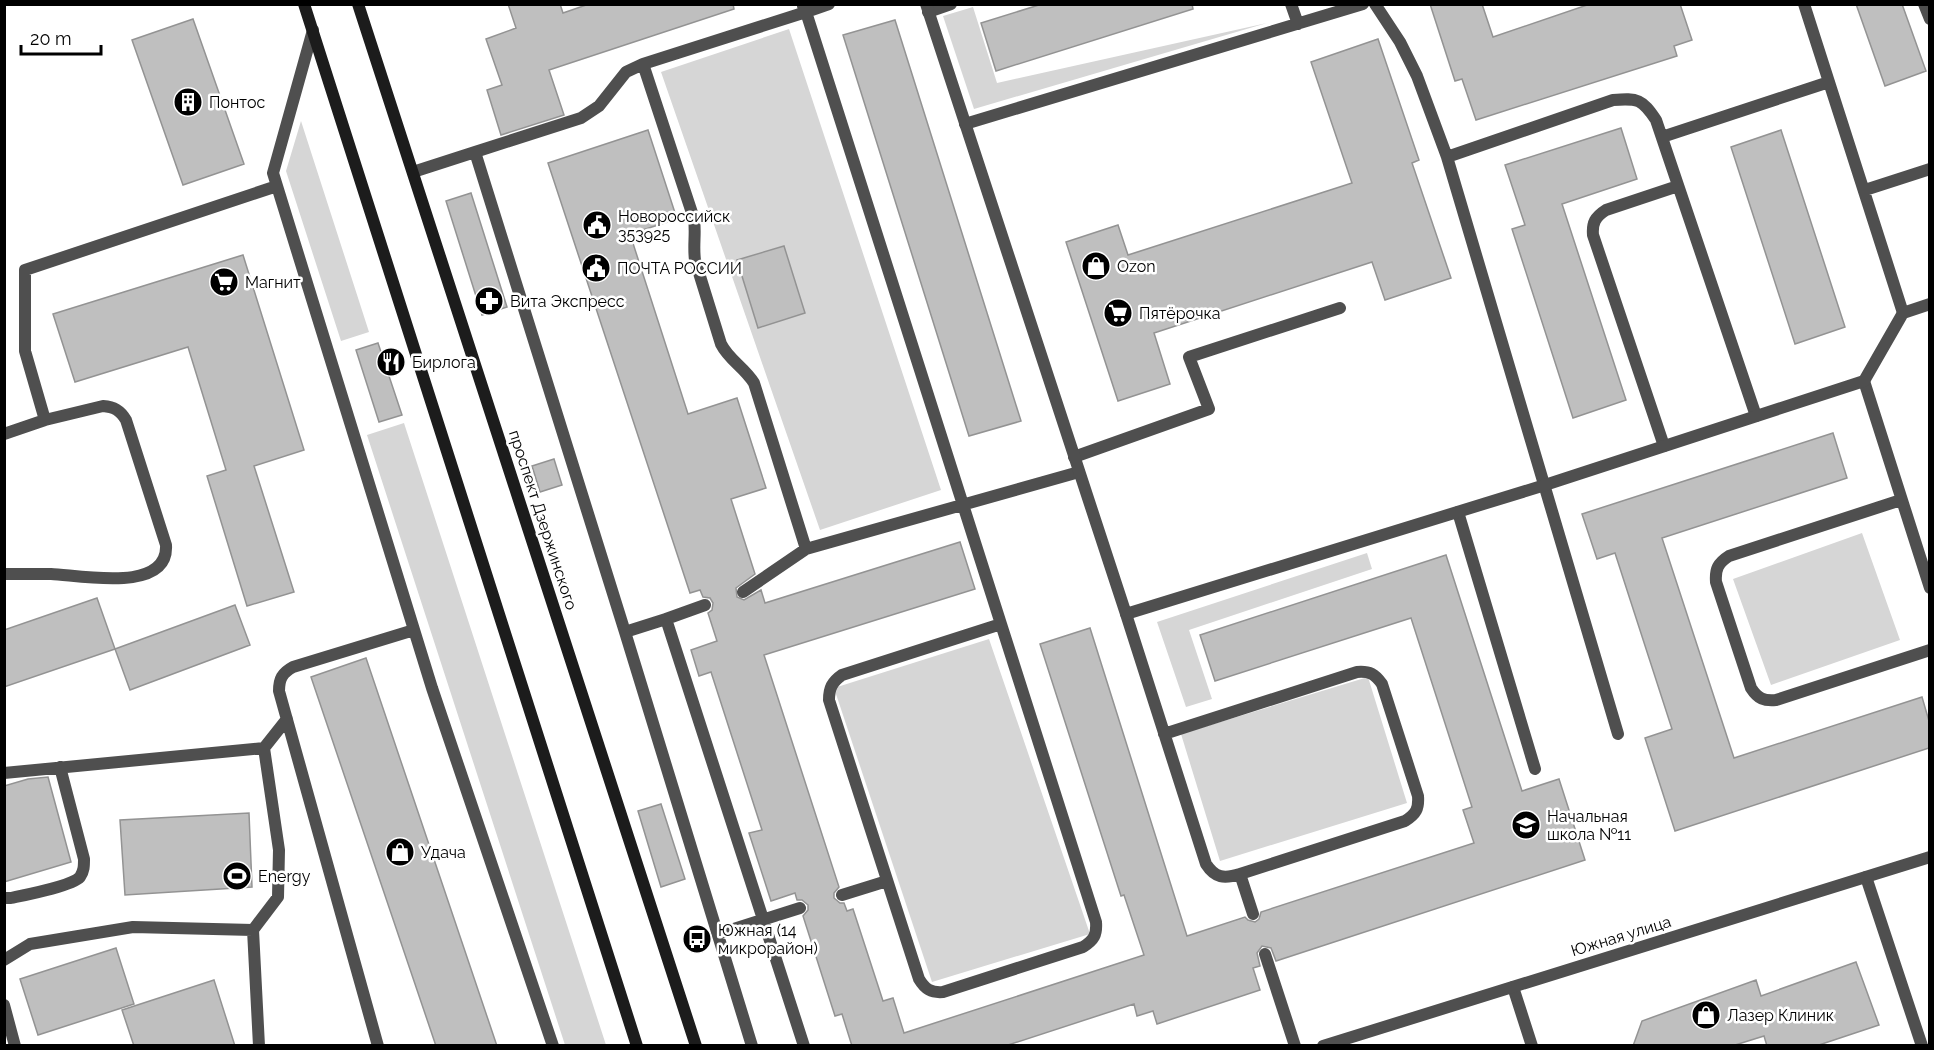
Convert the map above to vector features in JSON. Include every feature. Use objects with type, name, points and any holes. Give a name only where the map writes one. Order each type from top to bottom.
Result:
[{"type":"street","points":[[304,4],[637,1046]]},
{"type":"street","name":"проспект Дзержинского","points":[[358,4],[696,1046]]},
{"type":"street","points":[[413,172],[581,118],[599,106],[626,72],[643,64],[804,8],[829,4]]},
{"type":"street","points":[[951,4],[927,8],[1206,864],[1212,873],[1221,878],[1240,874],[1406,821],[1419,807],[1418,796],[1382,684],[1377,676],[1368,671],[1357,672],[1164,734]]},
{"type":"street","points":[[1291,4],[1298,24]]},
{"type":"street","points":[[965,124],[1363,4]]},
{"type":"street","points":[[1375,4],[1400,42],[1417,76],[1447,157],[1618,734]]},
{"type":"street","points":[[1804,4],[1904,313]]},
{"type":"street","points":[[1924,4],[1929,19]]},
{"type":"street","points":[[804,8],[962,506],[1001,624],[1096,922],[1097,932],[1092,942],[1083,947],[944,992],[933,992],[924,987],[918,979],[829,700],[829,690],[834,681],[842,675],[1001,624]]},
{"type":"street","points":[[312,30],[273,173],[414,630],[553,1046]]},
{"type":"street","points":[[643,64],[694,219],[696,230],[694,260],[721,344],[726,354],[746,371],[754,383],[806,549]]},
{"type":"street","points":[[1662,137],[1829,82]]},
{"type":"street","points":[[1447,157],[1613,100],[1634,98],[1647,107],[1656,120],[1662,137],[1756,416]]},
{"type":"street","points":[[475,152],[752,1046]]},
{"type":"street","points":[[1864,190],[1929,169]]},
{"type":"street","points":[[45,420],[25,351],[25,270],[277,186]]},
{"type":"street","points":[[1664,446],[1593,236],[1593,225],[1597,216],[1606,210],[1678,186]]},
{"type":"street","points":[[1126,614],[1545,485],[1864,381],[1904,313],[1929,304]]},
{"type":"street","points":[[1074,457],[1209,409],[1189,357],[1340,308]]},
{"type":"street","points":[[1864,381],[1929,588]]},
{"type":"street","points":[[4,434],[45,420],[103,406],[112,406],[121,411],[126,420],[166,545],[166,555],[162,564],[134,578],[95,579],[52,574],[4,574]]},
{"type":"street","points":[[743,592],[806,549],[1079,472]]},
{"type":"street","points":[[1901,500],[1729,556],[1720,562],[1716,571],[1716,582],[1751,688],[1757,697],[1766,701],[1776,700],[1929,650]]},
{"type":"street","points":[[1458,512],[1535,769]]},
{"type":"street","points":[[625,632],[705,605]]},
{"type":"street","points":[[666,619],[804,1046]]},
{"type":"street","points":[[378,1046],[279,691],[279,681],[284,672],[293,667],[414,630]]},
{"type":"street","points":[[4,773],[264,748],[287,719]]},
{"type":"street","points":[[259,1046],[254,930],[278,897],[279,850],[264,748]]},
{"type":"street","points":[[4,898],[70,883],[79,878],[84,869],[84,859],[60,767]]},
{"type":"street","name":"Южная улица","points":[[1323,1046],[1929,857]]},
{"type":"street","points":[[1240,874],[1253,915]]},
{"type":"street","points":[[1866,877],[1922,1046]]},
{"type":"street","points":[[842,895],[887,881]]},
{"type":"street","points":[[718,934],[800,908]]},
{"type":"street","points":[[4,960],[30,944],[133,927],[254,930]]},
{"type":"street","points":[[1265,954],[1295,1046]]},
{"type":"street","points":[[1513,987],[1532,1046]]},
{"type":"street","points":[[4,1005],[15,1046]]},
{"type":"shaded area","points":[[973,7],[997,83],[1267,23],[974,109],[943,16]]},
{"type":"shaded area","points":[[789,29],[941,490],[820,530],[661,72]]},
{"type":"shaded area","points":[[301,121],[369,332],[341,341],[286,171]]},
{"type":"shaded area","points":[[404,423],[606,1045],[565,1045],[367,435]]},
{"type":"shaded area","points":[[1862,533],[1900,640],[1771,685],[1733,579]]},
{"type":"shaded area","points":[[1367,553],[1372,569],[1189,630],[1212,699],[1186,707],[1157,622]]},
{"type":"shaded area","points":[[989,639],[1090,934],[932,982],[834,688]]},
{"type":"shaded area","points":[[1368,677],[1407,803],[1220,861],[1181,734]]},
{"type":"building","points":[[508,4],[560,4],[563,13],[589,4],[733,4],[734,9],[549,70],[564,115],[501,135],[487,90],[502,85],[486,39],[516,28]]},
{"type":"building","points":[[1042,4],[1192,4],[1193,9],[996,71],[981,23]]},
{"type":"building","points":[[1430,4],[1482,4],[1493,37],[1590,4],[1680,4],[1692,40],[1674,46],[1677,56],[1476,120],[1462,79],[1455,81]]},
{"type":"building","points":[[1856,4],[1902,4],[1926,71],[1885,86]]},
{"type":"building","name":"Понтос","points":[[193,19],[244,164],[183,185],[132,40]]},
{"type":"building","points":[[895,20],[1021,421],[969,436],[843,35]]},
{"type":"building","points":[[1378,39],[1419,160],[1412,163],[1451,278],[1385,300],[1372,262],[1154,333],[1170,384],[1118,401],[1066,242],[1118,225],[1128,255],[1352,183],[1311,62]]},
{"type":"building","points":[[1621,128],[1637,179],[1562,204],[1626,400],[1573,418],[1512,229],[1525,225],[1505,165]]},
{"type":"building","points":[[648,130],[677,219],[630,234],[688,414],[737,398],[766,488],[731,499],[755,574],[736,588],[737,597],[744,600],[761,590],[765,603],[960,542],[975,589],[764,655],[839,887],[834,893],[834,898],[844,903],[847,911],[853,909],[883,1001],[893,998],[904,1033],[1144,955],[1124,895],[1121,896],[1040,644],[1090,628],[1187,936],[1245,917],[1255,922],[1259,919],[1261,912],[1474,843],[1463,810],[1472,807],[1411,618],[1215,681],[1200,635],[1446,555],[1522,791],[1559,779],[1585,860],[1276,961],[1271,948],[1262,946],[1257,953],[1260,966],[1253,968],[1260,990],[1157,1024],[1153,1011],[1137,1016],[1134,1004],[1005,1046],[852,1046],[842,1014],[835,1016],[803,916],[808,910],[808,905],[802,900],[797,900],[795,893],[771,901],[749,833],[762,830],[711,672],[699,676],[691,650],[717,641],[708,613],[712,610],[713,603],[710,598],[703,597],[700,590],[690,593],[548,163]]},
{"type":"building","points":[[1781,130],[1845,327],[1795,344],[1731,147]]},
{"type":"building","points":[[471,193],[507,307],[482,315],[446,201]]},
{"type":"building","points":[[784,246],[805,313],[758,328],[737,260]]},
{"type":"building","points":[[243,255],[304,450],[254,466],[294,592],[247,606],[207,476],[226,470],[188,347],[75,382],[53,314]]},
{"type":"building","points":[[378,343],[402,415],[379,422],[356,350]]},
{"type":"building","points":[[1833,433],[1847,478],[1662,538],[1734,758],[1922,697],[1929,721],[1929,748],[1675,831],[1645,738],[1672,729],[1615,553],[1597,559],[1582,514]]},
{"type":"building","points":[[554,459],[562,485],[540,492],[532,466]]},
{"type":"building","points":[[97,598],[115,649],[4,687],[4,630]]},
{"type":"building","points":[[235,605],[250,645],[130,690],[115,649]]},
{"type":"building","points":[[366,658],[497,1046],[436,1046],[311,677]]},
{"type":"building","points":[[48,777],[71,862],[4,882],[4,786],[28,779]]},
{"type":"building","points":[[661,804],[685,879],[661,887],[638,811]]},
{"type":"building","points":[[249,813],[252,887],[125,895],[120,820]]},
{"type":"building","points":[[116,948],[134,1004],[38,1035],[20,979]]},
{"type":"building","points":[[1856,962],[1879,1025],[1816,1046],[1767,1046],[1764,1036],[1732,1046],[1633,1046],[1642,1021],[1756,980],[1761,996]]},
{"type":"building","points":[[214,980],[235,1046],[134,1046],[122,1010]]},
{"type":"place","name":"Понтос","points":[[188,102]]},
{"type":"place","name":"Новороссийск 353925","points":[[597,225]]},
{"type":"place","name":"Ozon","points":[[1096,266]]},
{"type":"place","name":"ПОЧТА РОССИИ","points":[[596,268]]},
{"type":"place","name":"Магнит","points":[[224,282]]},
{"type":"place","name":"Вита Экспресс","points":[[489,301]]},
{"type":"place","name":"Пятёрочка","points":[[1118,313]]},
{"type":"place","name":"Бирлога","points":[[391,362]]},
{"type":"place","name":"Начальная школа №11","points":[[1526,825]]},
{"type":"place","name":"Удача","points":[[400,852]]},
{"type":"place","name":"Energy","points":[[237,876]]},
{"type":"place","name":"Южная (14 микрорайон)","points":[[697,939]]},
{"type":"place","name":"Лазер Клиник","points":[[1706,1015]]}]
